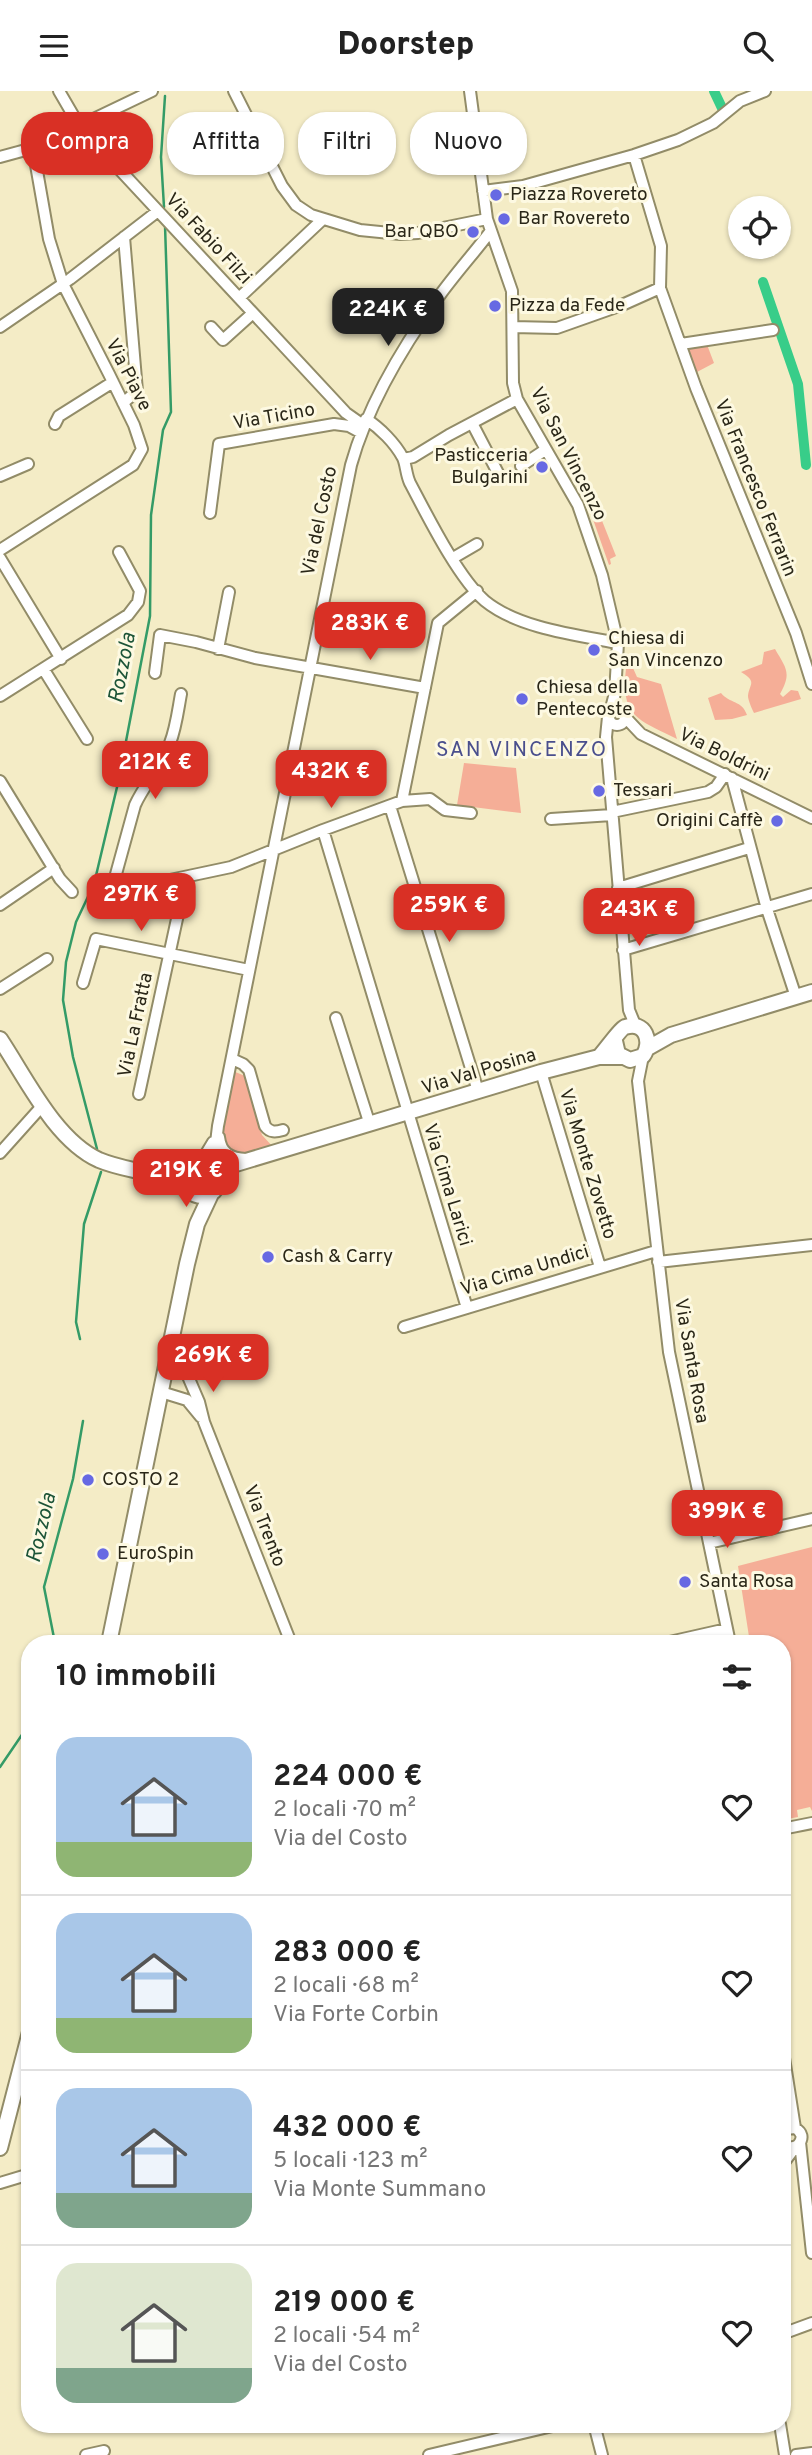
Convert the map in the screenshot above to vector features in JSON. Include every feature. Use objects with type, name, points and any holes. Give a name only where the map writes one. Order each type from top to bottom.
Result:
[{"type":"main road","name":"Via Val Posina","points":[[155,1175],[256,1160],[541,1072],[599,1057],[635,1060],[635,1039],[671,1035],[812,992]]},
{"type":"main road","points":[[0,1039],[43,1105],[81,1148],[98,1159],[155,1175],[202,1195],[214,1189]]},
{"type":"main road","points":[[599,1057],[635,1039]]},
{"type":"main road","points":[[623,1058],[616,1050],[635,1039]]},
{"type":"main road","name":"Via Val Posina","points":[[214,1189],[256,1160]]},
{"type":"main road","points":[[111,1635],[197,1224],[218,1178],[205,1166],[185,1176],[197,1224]]},
{"type":"main road","points":[[0,2148],[21,2067]]},
{"type":"street","name":"Via Fabio Filzi","points":[[59,91],[71,112]]},
{"type":"street","points":[[110,112],[152,91]]},
{"type":"street","points":[[234,91],[286,193],[302,209],[323,219],[360,230],[400,234],[418,233],[486,219]]},
{"type":"street","name":"Via San Vincenzo","points":[[470,91],[486,219],[512,291],[513,383],[517,399],[564,479],[588,529],[618,643],[615,693],[609,715]]},
{"type":"street","points":[[483,191],[523,186],[634,155],[704,129],[740,101],[765,91]]},
{"type":"street","points":[[0,157],[21,151]]},
{"type":"street","name":"Via Francesco Ferrarin","points":[[634,155],[661,246],[660,288],[696,388],[796,633],[812,684]]},
{"type":"street","name":"Via Piave","points":[[0,550],[133,465],[142,449],[113,382],[63,284],[49,239],[38,175]]},
{"type":"street","name":"Via Fabio Filzi","points":[[125,175],[346,413],[363,425],[381,430],[404,459],[407,475],[461,573],[484,600],[504,613],[540,626],[618,643]]},
{"type":"street","points":[[0,327],[63,284],[158,211]]},
{"type":"street","points":[[239,298],[323,219]]},
{"type":"street","name":"Via del Costo","points":[[205,1166],[218,1130],[309,668],[351,465],[363,425],[425,316],[490,232]]},
{"type":"street","points":[[123,403],[137,391],[124,237]]},
{"type":"street","points":[[513,327],[557,328],[660,288]]},
{"type":"street","name":"Via Fabio Filzi","points":[[211,327],[223,340],[253,313]]},
{"type":"street","points":[[681,344],[773,330]]},
{"type":"street","points":[[55,425],[58,416],[113,382]]},
{"type":"street","points":[[404,459],[413,457],[517,399]]},
{"type":"street","points":[[472,423],[498,473]]},
{"type":"street","name":"Via Ticino","points":[[210,513],[219,445],[334,424],[363,425]]},
{"type":"street","points":[[521,466],[545,450]]},
{"type":"street","points":[[0,476],[28,464]]},
{"type":"street","points":[[453,558],[477,544]]},
{"type":"street","points":[[0,696],[128,615],[138,602],[141,591],[119,552]]},
{"type":"street","points":[[0,558],[61,659]]},
{"type":"street","points":[[402,801],[438,623],[477,591]]},
{"type":"street","points":[[218,649],[229,592]]},
{"type":"street","points":[[155,673],[160,635],[309,668],[425,688]]},
{"type":"street","points":[[44,670],[87,739]]},
{"type":"street","name":"Via San Vincenzo","points":[[615,693],[622,718]]},
{"type":"street","points":[[181,694],[170,743],[151,780],[140,793],[113,885],[104,894],[232,867],[402,801],[430,799],[445,810],[471,813]]},
{"type":"street","points":[[609,715],[606,729],[618,888],[629,1010],[635,1039]]},
{"type":"street","name":"Via Boldrini","points":[[609,715],[612,724],[622,718],[641,734],[812,818]]},
{"type":"street","points":[[607,742],[622,718]]},
{"type":"street","points":[[551,820],[612,813],[708,792],[728,776],[796,997]]},
{"type":"street","points":[[0,781],[60,879],[72,892]]},
{"type":"street","points":[[390,806],[478,1091]]},
{"type":"street","name":"Via Cima Larici","points":[[323,830],[467,1308]]},
{"type":"street","points":[[618,888],[749,848]]},
{"type":"street","points":[[0,905],[54,868]]},
{"type":"street","name":"Via La Fratta","points":[[139,1094],[185,882]]},
{"type":"street","points":[[623,950],[812,894]]},
{"type":"street","points":[[83,983],[96,939],[249,970]]},
{"type":"street","points":[[0,989],[47,959]]},
{"type":"street","points":[[336,1018],[370,1125]]},
{"type":"street","name":"Via Santa Rosa","points":[[635,1039],[669,1352],[728,1635]]},
{"type":"street","name":"Via Santa Rosa","points":[[623,1058],[638,1081]]},
{"type":"street","points":[[232,1059],[243,1064],[248,1070],[265,1126],[274,1132],[284,1130]]},
{"type":"street","name":"Via Monte Zovetto","points":[[541,1072],[600,1266]]},
{"type":"street","points":[[0,1153],[43,1105]]},
{"type":"street","points":[[218,1130],[221,1148],[227,1155],[256,1160]]},
{"type":"street","name":"Via Cima Undici","points":[[404,1327],[600,1266],[657,1256],[812,1245]]},
{"type":"street","name":"Via Trento","points":[[172,1339],[199,1402],[204,1422],[287,1635]]},
{"type":"street","points":[[164,1375],[180,1375],[190,1379]]},
{"type":"street","name":"Via Trento","points":[[161,1392],[187,1400],[204,1422]]},
{"type":"street","points":[[709,1543],[812,1519]]},
{"type":"street","points":[[700,1635],[727,1629]]},
{"type":"street","points":[[791,1827],[812,1823]]},
{"type":"street","points":[[791,2095],[803,2138],[812,2253]]},
{"type":"street","points":[[791,2153],[803,2138]]},
{"type":"street","points":[[0,2183],[21,2177]]},
{"type":"street","points":[[791,2331],[812,2323]]},
{"type":"street","points":[[500,2433],[501,2437]]},
{"type":"street","points":[[429,2455],[519,2433]]},
{"type":"street","points":[[596,2433],[602,2455]]},
{"type":"street","points":[[781,2433],[785,2455]]},
{"type":"street","points":[[86,2455],[104,2451]]},
{"type":"street","points":[[796,2455],[812,2453]]},
{"type":"shaded area","points":[[706,342],[714,363],[697,372],[693,370],[685,347]]},
{"type":"shaded area","points":[[595,503],[616,556],[610,559],[609,565],[588,505]]},
{"type":"shaded area","points":[[775,649],[787,676],[780,694],[783,697],[791,690],[798,691],[801,699],[754,713],[748,696],[751,681],[741,672],[762,664],[764,652]]},
{"type":"shaded area","points":[[633,668],[637,677],[661,684],[677,739],[643,721],[630,708],[626,698],[626,669]]},
{"type":"shaded area","points":[[721,693],[739,704],[747,715],[715,720],[708,698]]},
{"type":"shaded area","points":[[464,763],[516,768],[521,813],[457,805]]},
{"type":"shaded area","points":[[233,1071],[245,1076],[262,1135],[274,1148],[233,1155],[222,1139]]},
{"type":"shaded area","points":[[201,1167],[209,1170],[212,1178],[209,1186],[201,1189],[193,1186],[190,1178],[193,1170]]},
{"type":"shaded area","points":[[812,1547],[812,1811],[810,1807],[797,1810],[798,1817],[791,1818],[791,1635],[749,1635],[738,1566]]},
{"type":"waterway","points":[[714,91],[722,108]]},
{"type":"waterway","name":"Rozzola","points":[[164,207],[161,157],[165,96]]},
{"type":"waterway","name":"Rozzola","points":[[97,1149],[73,1057],[63,1000],[66,962],[76,922],[94,884],[118,783],[150,616],[151,515],[163,430],[171,412],[165,225]]},
{"type":"waterway","points":[[763,282],[798,384],[806,465]]},
{"type":"waterway","name":"Rozzola","points":[[80,1339],[76,1322],[84,1224],[101,1172]]},
{"type":"waterway","name":"Rozzola","points":[[53,1635],[44,1587],[73,1479],[83,1421]]},
{"type":"waterway","name":"Rozzola","points":[[0,1767],[21,1736]]},
{"type":"place","name":"Piazza Rovereto","points":[[496,195]]},
{"type":"place","name":"Bar Rovereto","points":[[504,219]]},
{"type":"place","name":"Bar QBO","points":[[473,232]]},
{"type":"place","name":"Pizza da Fede","points":[[495,306]]},
{"type":"place","name":"Pasticceria Bulgarini","points":[[542,467]]},
{"type":"place","name":"Chiesa di San Vincenzo","points":[[594,650]]},
{"type":"place","name":"Chiesa della Pentecoste","points":[[522,699]]},
{"type":"place","name":"Tessari","points":[[599,791]]},
{"type":"place","name":"Origini Caffè","points":[[777,821]]},
{"type":"place","name":"Cash & Carry","points":[[268,1257]]},
{"type":"place","name":"COSTO 2","points":[[88,1480]]},
{"type":"place","name":"EuroSpin","points":[[103,1554]]},
{"type":"place","name":"Santa Rosa","points":[[685,1582]]},
{"type":"district","name":"SAN VINCENZO","points":[[522,750]]}]
